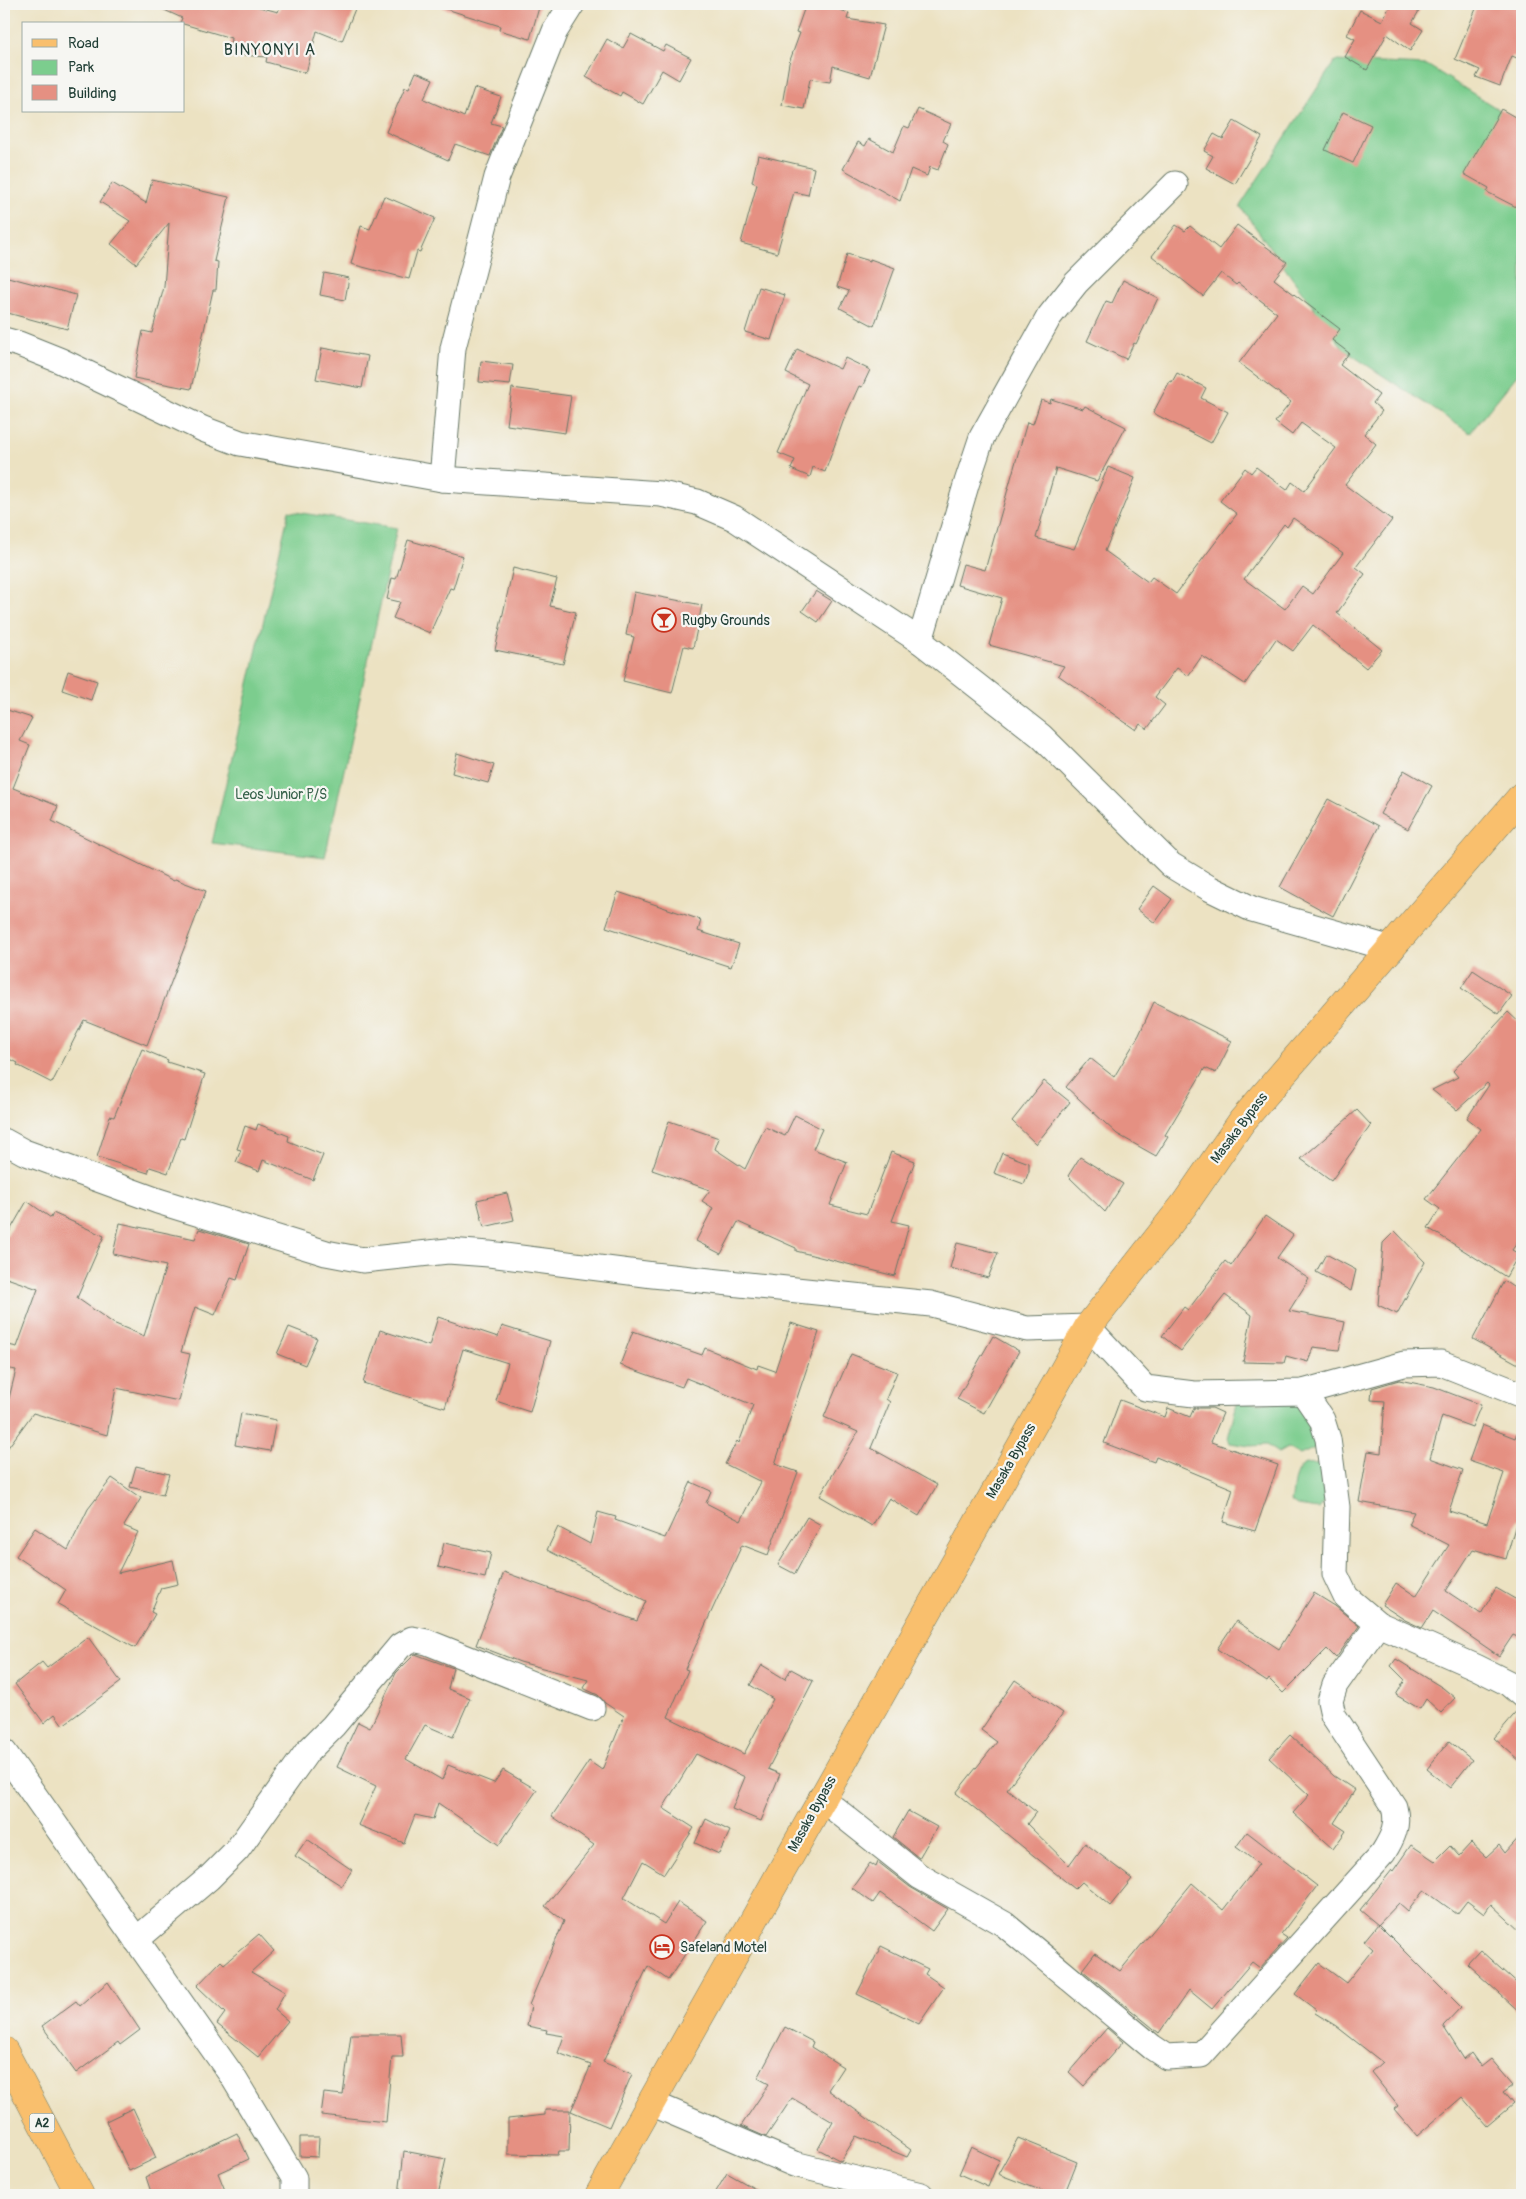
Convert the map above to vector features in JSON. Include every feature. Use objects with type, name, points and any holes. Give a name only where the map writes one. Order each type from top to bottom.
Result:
[{"type":"main road","name":"Masaka Bypass","points":[[599,2195],[1088,1327],[1184,1205],[1242,1120],[1392,949],[1522,796]]},
{"type":"main road","name":"A2","points":[[4,2051],[80,2195]]},
{"type":"street","points":[[442,480],[453,348],[497,177],[555,31],[572,4]]},
{"type":"street","points":[[920,641],[967,482],[987,428],[1049,317],[1076,283],[1174,184]]},
{"type":"street","points":[[4,340],[59,360],[203,429],[240,443],[442,480],[661,494],[697,502],[734,518],[920,641],[1041,736],[1171,865],[1209,888],[1252,909],[1392,949]]},
{"type":"street","points":[[4,1141],[24,1152],[158,1201],[326,1253],[362,1260],[448,1251],[489,1254],[653,1275],[931,1304],[1026,1329],[1088,1327],[1145,1388],[1194,1394],[1303,1392],[1404,1364],[1441,1364],[1522,1395]]},
{"type":"street","points":[[1303,1392],[1322,1420],[1328,1438],[1336,1507],[1335,1574],[1346,1597],[1378,1624],[1484,1671],[1508,1683],[1522,1695]]},
{"type":"street","points":[[821,1798],[919,1876],[1004,1924],[1152,2047],[1167,2057],[1201,2055],[1383,1853],[1394,1835],[1397,1817],[1394,1807],[1332,1715],[1330,1701],[1335,1685],[1378,1624]]},
{"type":"street","points":[[136,1940],[209,1878],[237,1850],[307,1752],[333,1726],[400,1646],[412,1639],[427,1642],[592,1708]]},
{"type":"street","points":[[4,1752],[233,2077],[294,2178],[294,2195]]},
{"type":"street","points":[[651,2103],[794,2164],[921,2195]]},
{"type":"green space","points":[[1335,61],[1427,65],[1522,124],[1522,369],[1470,433],[1344,350],[1240,206]]},
{"type":"green space","name":"Leos Junior P/S","points":[[289,511],[397,528],[325,857],[212,843]]},
{"type":"green space","points":[[1295,1402],[1315,1431],[1315,1448],[1300,1455],[1287,1448],[1278,1453],[1266,1445],[1250,1446],[1230,1443],[1228,1438],[1237,1403]]},
{"type":"green space","points":[[1319,1463],[1325,1501],[1319,1509],[1297,1506],[1291,1502],[1296,1475],[1302,1466]]},
{"type":"building","points":[[151,4],[248,4],[278,12],[281,4],[357,4],[342,41],[317,31],[306,73],[266,62],[267,57],[229,54],[231,38],[185,24],[185,22],[180,22],[182,18]]},
{"type":"building","points":[[444,4],[540,4],[530,39],[499,30],[500,26],[443,8]]},
{"type":"building","points":[[806,4],[822,4],[849,13],[847,19],[884,25],[870,77],[833,66],[830,82],[810,79],[804,109],[782,105],[789,63],[800,33],[796,32]]},
{"type":"building","points":[[1391,4],[1423,4],[1412,23],[1423,30],[1410,51],[1387,34],[1367,70],[1345,57],[1355,39],[1347,35],[1360,10],[1382,21]]},
{"type":"building","points":[[1478,4],[1522,4],[1522,60],[1512,56],[1500,86],[1476,77],[1480,70],[1455,59]]},
{"type":"building","points":[[631,34],[663,51],[666,45],[691,58],[679,80],[662,70],[643,104],[622,92],[620,96],[586,77],[607,39],[623,48]]},
{"type":"building","points":[[416,72],[433,79],[424,99],[464,117],[474,88],[501,97],[491,123],[502,126],[490,156],[455,144],[448,160],[386,132],[405,87],[409,88]]},
{"type":"building","points":[[918,109],[951,124],[943,141],[948,144],[938,170],[930,167],[927,176],[911,169],[900,201],[843,169],[858,142],[865,146],[869,139],[893,152],[904,126],[909,128]]},
{"type":"building","points":[[1501,109],[1522,121],[1522,210],[1487,192],[1489,188],[1464,174]]},
{"type":"building","points":[[1343,112],[1371,125],[1353,163],[1325,150]]},
{"type":"building","points":[[1234,121],[1262,137],[1235,184],[1206,168],[1213,156],[1204,151],[1214,134],[1223,139]]},
{"type":"building","points":[[758,155],[814,168],[808,195],[794,192],[777,253],[741,243],[757,184],[752,182]]},
{"type":"building","points":[[152,180],[229,197],[214,261],[218,262],[216,290],[213,290],[191,389],[134,378],[143,331],[152,333],[164,287],[169,223],[136,264],[111,244],[130,221],[100,202],[112,183],[146,203]]},
{"type":"building","points":[[384,196],[435,218],[420,252],[417,251],[409,279],[351,264],[361,226],[370,229]]},
{"type":"building","points":[[1176,225],[1185,231],[1190,226],[1219,249],[1237,225],[1287,262],[1274,279],[1340,329],[1332,340],[1349,353],[1340,365],[1379,395],[1373,403],[1382,411],[1364,434],[1376,444],[1345,485],[1392,520],[1356,567],[1365,574],[1337,613],[1382,650],[1366,668],[1313,625],[1293,651],[1276,639],[1245,684],[1202,656],[1188,676],[1177,668],[1155,697],[1165,705],[1147,729],[1140,724],[1136,730],[1058,675],[1064,666],[989,645],[1002,598],[957,585],[963,564],[985,570],[1027,422],[1033,424],[1041,400],[1050,403],[1051,399],[1083,409],[1085,406],[1126,427],[1097,481],[1056,468],[1036,538],[1074,549],[1108,467],[1135,478],[1105,551],[1148,582],[1152,577],[1176,594],[1237,514],[1220,501],[1245,468],[1251,473],[1256,467],[1287,490],[1292,482],[1304,491],[1336,448],[1301,423],[1292,435],[1275,422],[1291,402],[1239,363],[1277,313],[1238,283],[1236,285],[1221,273],[1203,296],[1152,256]],"holes":[[[1293,518],[1343,553],[1313,594],[1302,586],[1285,609],[1244,579],[1284,524],[1287,527]]]},
{"type":"building","points":[[847,254],[870,261],[870,259],[895,268],[874,326],[840,308],[849,291],[837,287]]},
{"type":"building","points":[[324,273],[349,278],[345,300],[320,295]]},
{"type":"building","points":[[4,276],[76,295],[67,329],[4,312]]},
{"type":"building","points":[[1123,280],[1158,298],[1136,344],[1134,343],[1126,359],[1087,341],[1106,301],[1112,303]]},
{"type":"building","points":[[759,287],[785,295],[771,340],[745,332]]},
{"type":"building","points":[[322,348],[368,356],[362,388],[316,379]]},
{"type":"building","points":[[797,349],[840,369],[845,358],[870,370],[862,387],[859,386],[844,419],[825,472],[813,467],[810,477],[791,469],[795,460],[778,453],[808,384],[786,373]]},
{"type":"building","points":[[481,361],[513,365],[510,385],[479,382]]},
{"type":"building","points":[[1177,373],[1206,388],[1201,398],[1228,412],[1211,443],[1153,413],[1170,381],[1172,382]]},
{"type":"building","points":[[512,388],[571,396],[565,433],[507,425]]},
{"type":"building","points":[[408,540],[463,556],[453,589],[450,588],[430,633],[393,618],[400,602],[387,599],[392,578],[396,579]]},
{"type":"building","points":[[513,568],[557,579],[550,606],[576,612],[563,664],[495,650]]},
{"type":"building","points":[[816,591],[832,601],[818,622],[802,611]]},
{"type":"building","points":[[634,592],[702,605],[693,648],[684,646],[672,693],[623,681],[634,637],[626,635]]},
{"type":"building","points":[[68,671],[97,681],[91,700],[62,690]]},
{"type":"building","points":[[4,709],[32,718],[20,741],[30,745],[13,788],[58,806],[52,821],[174,881],[175,879],[206,891],[147,1045],[84,1020],[52,1083],[4,1056]]},
{"type":"building","points":[[457,753],[494,765],[488,783],[452,773]]},
{"type":"building","points":[[1404,770],[1432,786],[1408,829],[1380,814]]},
{"type":"building","points":[[1328,799],[1379,826],[1333,916],[1280,887]]},
{"type":"building","points":[[1154,886],[1172,899],[1155,923],[1137,909]]},
{"type":"building","points":[[618,892],[701,920],[698,931],[739,944],[731,967],[606,927]]},
{"type":"building","points":[[1473,970],[1512,996],[1499,1014],[1461,988]]},
{"type":"building","points":[[1154,1002],[1232,1041],[1216,1073],[1205,1068],[1165,1135],[1168,1137],[1156,1156],[1117,1134],[1066,1087],[1090,1058],[1114,1077],[1139,1035]]},
{"type":"building","points":[[1508,1012],[1522,1025],[1522,1236],[1512,1250],[1519,1254],[1506,1277],[1428,1228],[1440,1209],[1426,1199],[1481,1129],[1467,1118],[1489,1085],[1487,1083],[1457,1110],[1432,1090],[1458,1077],[1453,1071]]},
{"type":"building","points":[[142,1049],[168,1060],[167,1062],[205,1074],[184,1139],[181,1138],[168,1173],[150,1167],[148,1173],[97,1157],[110,1116],[114,1117]]},
{"type":"building","points":[[1044,1081],[1070,1102],[1036,1144],[1012,1121]]},
{"type":"building","points":[[1357,1110],[1371,1125],[1331,1181],[1301,1159]]},
{"type":"building","points":[[795,1115],[822,1129],[813,1149],[847,1162],[830,1205],[867,1214],[891,1152],[915,1161],[892,1221],[909,1225],[895,1276],[796,1251],[796,1248],[738,1222],[721,1254],[696,1241],[713,1208],[702,1201],[710,1190],[652,1170],[669,1121],[719,1138],[715,1149],[745,1169],[765,1127],[785,1136]]},
{"type":"building","points":[[258,1124],[289,1136],[288,1141],[323,1155],[313,1180],[263,1160],[259,1171],[236,1162],[241,1150],[237,1149],[245,1126],[256,1130]]},
{"type":"building","points":[[1002,1153],[1029,1163],[1029,1171],[1024,1184],[994,1173]]},
{"type":"building","points":[[1080,1157],[1123,1184],[1105,1212],[1068,1176]]},
{"type":"building","points":[[507,1193],[514,1220],[484,1227],[477,1200]]},
{"type":"building","points":[[27,1201],[51,1218],[53,1213],[104,1236],[77,1298],[113,1323],[144,1336],[166,1266],[113,1254],[120,1223],[195,1239],[199,1229],[249,1244],[237,1280],[231,1278],[215,1315],[195,1307],[181,1352],[190,1354],[179,1401],[116,1388],[107,1435],[33,1413],[4,1453],[4,1405],[9,1398],[16,1370],[4,1368],[4,1344],[17,1347],[38,1289],[4,1277],[4,1241]]},
{"type":"building","points":[[1265,1216],[1293,1235],[1277,1258],[1309,1279],[1289,1311],[1345,1322],[1339,1350],[1313,1347],[1308,1362],[1286,1356],[1284,1363],[1243,1362],[1252,1315],[1225,1295],[1181,1351],[1162,1336],[1184,1307],[1188,1310],[1225,1261],[1231,1266]]},
{"type":"building","points":[[1395,1231],[1425,1262],[1397,1314],[1378,1305],[1383,1243]]},
{"type":"building","points":[[957,1243],[998,1253],[988,1278],[950,1268]]},
{"type":"building","points":[[1326,1254],[1356,1270],[1351,1291],[1316,1272]]},
{"type":"building","points":[[1504,1281],[1522,1293],[1522,1366],[1473,1339]]},
{"type":"building","points":[[438,1317],[498,1337],[502,1326],[550,1341],[530,1412],[496,1401],[508,1363],[463,1349],[445,1408],[363,1383],[380,1330],[429,1346]]},
{"type":"building","points":[[791,1323],[819,1332],[775,1464],[798,1472],[768,1555],[742,1545],[685,1669],[688,1670],[668,1717],[744,1754],[773,1699],[750,1685],[762,1665],[785,1679],[791,1669],[813,1681],[768,1769],[780,1774],[761,1821],[732,1809],[745,1777],[696,1754],[663,1808],[694,1828],[664,1874],[643,1861],[624,1898],[664,1924],[678,1902],[707,1921],[668,1980],[648,1966],[603,2062],[632,2074],[609,2127],[571,2111],[591,2065],[558,2053],[564,2036],[546,2033],[547,2030],[527,2026],[531,2006],[529,2005],[564,1921],[545,1906],[594,1845],[552,1816],[589,1761],[602,1770],[624,1716],[605,1703],[598,1695],[583,1688],[588,1680],[520,1662],[476,1645],[504,1572],[637,1621],[646,1601],[547,1550],[558,1527],[590,1544],[598,1512],[616,1517],[615,1520],[665,1538],[691,1482],[711,1491],[706,1503],[741,1521],[761,1482],[725,1464],[737,1441],[739,1443],[753,1405],[686,1378],[682,1387],[620,1365],[633,1331],[702,1355],[705,1348],[757,1369],[758,1365],[775,1371]]},
{"type":"building","points":[[289,1327],[317,1338],[305,1365],[277,1354]]},
{"type":"building","points":[[993,1336],[1019,1351],[984,1413],[957,1399]]},
{"type":"building","points":[[851,1354],[897,1372],[886,1399],[890,1402],[871,1448],[937,1485],[919,1516],[889,1498],[872,1526],[820,1496],[858,1432],[824,1417]]},
{"type":"building","points":[[1399,1380],[1434,1387],[1481,1405],[1472,1427],[1442,1416],[1430,1458],[1463,1470],[1449,1511],[1487,1523],[1504,1473],[1469,1461],[1482,1425],[1515,1438],[1519,1428],[1522,1429],[1522,1521],[1517,1520],[1506,1559],[1473,1549],[1446,1591],[1481,1614],[1496,1588],[1522,1603],[1522,1639],[1513,1635],[1499,1656],[1433,1611],[1422,1628],[1405,1620],[1382,1605],[1396,1583],[1416,1596],[1449,1545],[1408,1524],[1414,1512],[1359,1502],[1368,1451],[1381,1453],[1385,1401],[1371,1400],[1372,1388]]},
{"type":"building","points":[[1120,1400],[1165,1417],[1168,1408],[1190,1417],[1194,1408],[1212,1408],[1223,1413],[1211,1442],[1278,1465],[1255,1531],[1223,1522],[1233,1489],[1156,1457],[1154,1462],[1104,1443]]},
{"type":"building","points":[[241,1413],[276,1420],[270,1451],[235,1445]]},
{"type":"building","points":[[136,1466],[169,1474],[163,1495],[130,1487]]},
{"type":"building","points":[[112,1478],[141,1498],[124,1526],[138,1532],[118,1573],[173,1560],[178,1584],[161,1588],[151,1612],[155,1614],[135,1648],[58,1604],[66,1590],[16,1556],[35,1528],[68,1550],[88,1509]]},
{"type":"building","points":[[807,1517],[821,1525],[795,1574],[778,1565]]},
{"type":"building","points":[[444,1543],[491,1553],[485,1578],[438,1567]]},
{"type":"building","points":[[1314,1593],[1335,1606],[1359,1626],[1336,1658],[1327,1649],[1283,1693],[1269,1679],[1267,1682],[1217,1649],[1236,1621],[1279,1649]]},
{"type":"building","points":[[88,1637],[121,1682],[63,1725],[55,1714],[44,1723],[15,1684],[42,1662],[47,1668]]},
{"type":"building","points":[[415,1654],[453,1668],[448,1689],[470,1698],[453,1737],[425,1725],[406,1759],[442,1780],[448,1765],[494,1783],[503,1770],[537,1790],[499,1845],[438,1803],[433,1819],[415,1815],[404,1843],[358,1825],[376,1786],[337,1767],[358,1722],[370,1728],[396,1673]]},
{"type":"building","points":[[1396,1659],[1443,1688],[1455,1698],[1441,1713],[1426,1699],[1420,1709],[1396,1695],[1405,1680],[1391,1666]]},
{"type":"building","points":[[1015,1680],[1063,1713],[1007,1789],[1036,1812],[1027,1824],[1069,1865],[1085,1843],[1132,1879],[1110,1906],[1082,1882],[1075,1889],[956,1793],[997,1742],[981,1730]]},
{"type":"building","points":[[1519,1709],[1522,1709],[1522,1763],[1494,1738]]},
{"type":"building","points":[[1290,1735],[1334,1776],[1355,1790],[1334,1823],[1346,1831],[1333,1849],[1293,1813],[1309,1795],[1269,1758]]},
{"type":"building","points":[[1449,1741],[1472,1760],[1450,1788],[1427,1769]]},
{"type":"building","points":[[908,1811],[937,1827],[919,1858],[893,1837]]},
{"type":"building","points":[[706,1819],[730,1831],[719,1854],[695,1843]]},
{"type":"building","points":[[1247,1832],[1317,1886],[1281,1934],[1287,1938],[1260,1968],[1252,1962],[1212,2009],[1189,1990],[1159,2033],[1082,1970],[1095,1953],[1120,1971],[1192,1883],[1223,1910],[1259,1864],[1236,1847]]},
{"type":"building","points":[[1522,1834],[1522,1933],[1491,1904],[1484,1914],[1467,1901],[1457,1914],[1424,1890],[1408,1911],[1399,1903],[1378,1925],[1360,1910],[1393,1871],[1411,1845],[1435,1861],[1450,1846],[1459,1856],[1471,1843],[1486,1857],[1499,1845],[1505,1853]]},
{"type":"building","points":[[307,1839],[352,1870],[342,1886],[295,1856]]},
{"type":"building","points":[[878,1862],[910,1887],[948,1909],[932,1931],[880,1893],[873,1903],[852,1888],[870,1863],[876,1867]]},
{"type":"building","points":[[1378,1924],[1461,2007],[1443,2026],[1464,2059],[1471,2053],[1481,2067],[1491,2059],[1513,2085],[1503,2092],[1513,2104],[1487,2126],[1462,2097],[1417,2136],[1394,2109],[1398,2106],[1371,2072],[1382,2062],[1336,2026],[1315,2013],[1316,2010],[1295,1994],[1319,1963],[1346,1983],[1373,1949],[1364,1941]]},
{"type":"building","points":[[259,1934],[274,1951],[251,1972],[285,1992],[275,2010],[288,2021],[258,2057],[217,2024],[225,2013],[197,1986],[221,1961],[224,1964]]},
{"type":"building","points":[[881,1946],[928,1969],[925,1974],[944,1987],[919,2024],[857,1994]]},
{"type":"building","points":[[1480,1950],[1522,1988],[1522,2014],[1467,1964]]},
{"type":"building","points":[[108,1982],[140,2030],[120,2045],[118,2042],[76,2073],[42,2026],[76,2001],[80,2006]]},
{"type":"building","points":[[785,2027],[813,2042],[811,2047],[843,2067],[828,2090],[911,2150],[907,2157],[856,2136],[841,2161],[818,2149],[833,2122],[792,2098],[766,2137],[741,2126],[769,2084],[758,2078]]},
{"type":"building","points":[[1107,2028],[1123,2042],[1084,2086],[1069,2072]]},
{"type":"building","points":[[351,2034],[401,2034],[403,2057],[392,2057],[386,2122],[321,2115],[324,2093],[343,2095]]},
{"type":"building","points":[[133,2108],[156,2158],[129,2171],[106,2121]]},
{"type":"building","points":[[545,2110],[570,2110],[569,2151],[559,2151],[558,2155],[508,2154],[508,2119],[545,2115]]},
{"type":"building","points":[[237,2133],[249,2159],[218,2173],[227,2195],[152,2195],[146,2177]]},
{"type":"building","points":[[300,2137],[319,2137],[318,2157],[300,2156]]},
{"type":"building","points":[[1018,2138],[1077,2162],[1064,2195],[1053,2195],[998,2174]]},
{"type":"building","points":[[971,2147],[999,2160],[988,2187],[959,2174]]},
{"type":"building","points":[[404,2151],[446,2159],[438,2195],[399,2195]]},
{"type":"building","points":[[727,2173],[766,2195],[714,2195]]},
{"type":"place","name":"Rugby Grounds","points":[[664,620]]},
{"type":"place","name":"Safeland Motel","points":[[662,1947]]},
{"type":"district","name":"BINYONYI A","points":[[270,50]]}]
